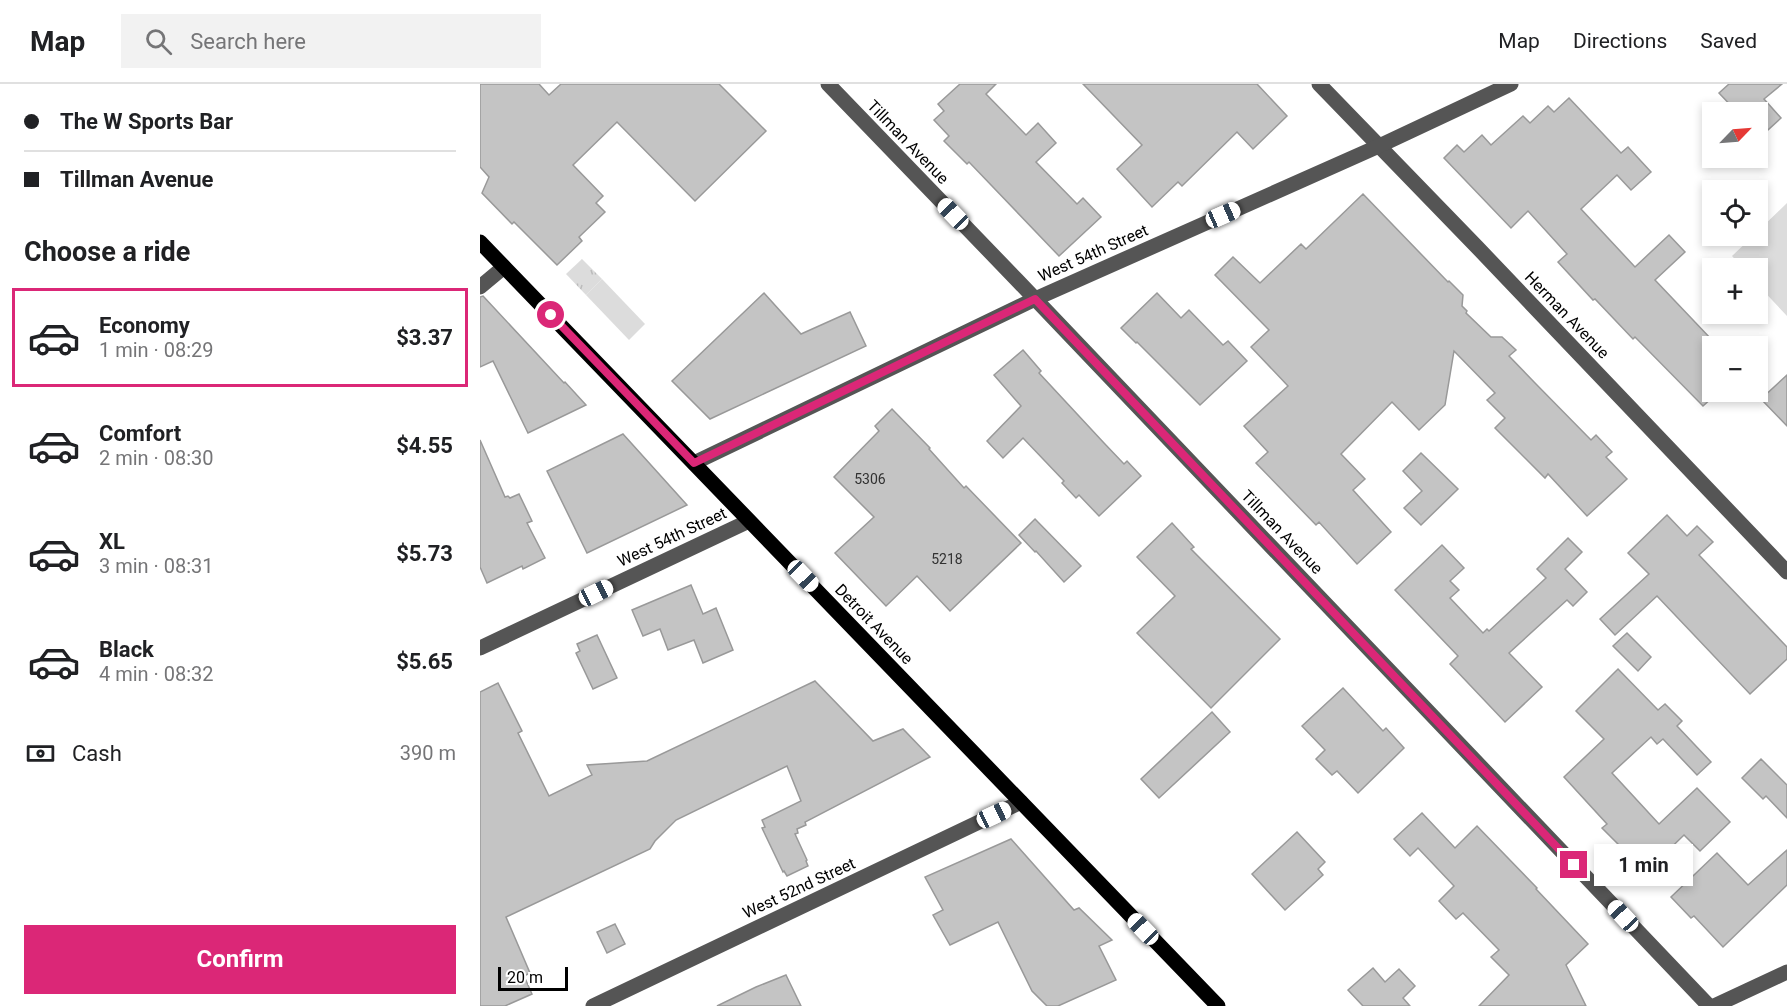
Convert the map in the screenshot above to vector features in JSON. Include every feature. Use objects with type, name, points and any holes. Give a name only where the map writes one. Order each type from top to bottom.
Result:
[{"type":"main road","name":"Detroit Avenue","points":[[480,242],[1218,1006]]},
{"type":"street","name":"Tillman Avenue","points":[[828,84],[1709,1006]]},
{"type":"street","name":"Herman Avenue","points":[[1319,84],[1787,572]]},
{"type":"street","name":"West 54th Street","points":[[694,463],[1035,299],[1379,146],[1511,84]]},
{"type":"street","points":[[480,287],[504,267]]},
{"type":"street","name":"West 54th Street","points":[[480,648],[749,521]]},
{"type":"street","name":"West 52nd Street","points":[[593,1006],[1021,802]]},
{"type":"street","points":[[1714,1006],[1787,972]]},
{"type":"green space","points":[[1787,203],[1787,316],[1768,296],[1768,258],[1734,258],[1732,256],[1742,246],[1768,246],[1768,221]]},
{"type":"green space","points":[[582,259],[602,279],[586,295],[566,274]]},
{"type":"green space","points":[[602,279],[645,324],[629,340],[586,295]]},
{"type":"building","points":[[480,84],[539,84],[549,95],[561,84],[719,84],[766,131],[695,201],[617,122],[573,165],[603,196],[596,203],[605,212],[579,237],[582,241],[557,265],[482,193],[489,177],[480,167]]},
{"type":"building","points":[[960,84],[996,84],[986,94],[1026,135],[1038,123],[1056,143],[1036,162],[1077,204],[1083,198],[1101,217],[1059,256],[969,162],[967,164],[944,141],[949,136],[934,120],[944,111],[938,104]]},
{"type":"building","points":[[1083,84],[1257,84],[1287,116],[1253,149],[1237,132],[1182,186],[1178,182],[1152,207],[1117,169],[1142,145]]},
{"type":"building","points":[[1729,84],[1782,84],[1764,99],[1767,102],[1728,102],[1719,93]]},
{"type":"building","points":[[1569,98],[1621,153],[1628,147],[1651,172],[1631,190],[1617,175],[1581,209],[1635,267],[1669,235],[1685,252],[1655,280],[1708,336],[1702,336],[1702,402],[1707,402],[1703,406],[1635,337],[1633,339],[1595,299],[1593,300],[1558,262],[1567,254],[1528,211],[1511,228],[1444,158],[1457,145],[1464,152],[1482,135],[1491,145],[1523,116],[1530,123],[1548,106],[1554,112]]},
{"type":"building","points":[[1768,103],[1781,118],[1768,130]]},
{"type":"building","points":[[1363,194],[1463,295],[1462,306],[1467,311],[1466,313],[1491,337],[1502,337],[1516,350],[1509,356],[1591,440],[1596,435],[1612,452],[1606,457],[1627,479],[1587,516],[1548,474],[1545,478],[1495,428],[1505,418],[1487,400],[1495,393],[1454,351],[1445,405],[1419,430],[1392,402],[1341,454],[1365,479],[1353,490],[1391,532],[1357,564],[1319,522],[1316,525],[1256,463],[1268,452],[1244,426],[1288,386],[1251,347],[1269,330],[1215,275],[1233,257],[1260,283],[1301,244],[1306,249]]},
{"type":"building","points":[[764,293],[801,334],[850,312],[866,346],[710,419],[672,381]]},
{"type":"building","points":[[1157,293],[1181,318],[1189,310],[1223,345],[1228,341],[1247,361],[1200,405],[1121,328]]},
{"type":"building","points":[[483,296],[586,405],[528,433],[493,361],[480,367],[480,297]]},
{"type":"building","points":[[1023,350],[1041,371],[1039,373],[1104,443],[1124,464],[1127,461],[1141,476],[1099,516],[1079,495],[1076,498],[1062,483],[1064,481],[1023,438],[1003,458],[987,441],[1021,406],[994,375]]},
{"type":"building","points":[[1787,375],[1787,426],[1764,402],[1768,402],[1768,393]]},
{"type":"building","points":[[892,409],[930,448],[964,488],[966,486],[1021,543],[950,611],[917,576],[886,606],[835,553],[874,517],[834,477],[879,431],[875,426]]},
{"type":"building","points":[[623,434],[687,505],[587,553],[547,471]]},
{"type":"building","points":[[480,440],[505,497],[510,498],[519,494],[532,521],[527,523],[545,558],[487,583],[480,567]]},
{"type":"building","points":[[1421,453],[1458,489],[1421,525],[1404,508],[1422,491],[1403,471]]},
{"type":"building","points":[[1667,515],[1687,536],[1697,526],[1713,542],[1699,555],[1787,647],[1787,659],[1750,694],[1657,596],[1615,635],[1600,619],[1649,574],[1628,553]]},
{"type":"building","points":[[1035,519],[1081,566],[1064,582],[1019,535]]},
{"type":"building","points":[[1172,523],[1194,547],[1191,549],[1280,639],[1211,708],[1137,633],[1175,596],[1137,557]]},
{"type":"building","points":[[1568,538],[1582,552],[1565,569],[1587,592],[1573,606],[1567,600],[1509,653],[1542,687],[1505,722],[1450,664],[1458,656],[1395,590],[1442,545],[1464,568],[1450,581],[1459,590],[1450,598],[1483,633],[1487,629],[1489,631],[1546,578],[1537,569]]},
{"type":"building","points":[[691,585],[703,614],[716,608],[733,650],[703,663],[694,640],[668,650],[660,629],[643,636],[632,610]]},
{"type":"building","points":[[1627,633],[1651,657],[1638,671],[1613,646]]},
{"type":"building","points":[[597,635],[617,678],[593,689],[576,653],[580,651],[577,644]]},
{"type":"building","points":[[1618,669],[1658,710],[1665,704],[1682,721],[1677,726],[1711,762],[1697,775],[1663,739],[1657,744],[1651,737],[1612,773],[1659,824],[1697,788],[1730,822],[1700,851],[1684,835],[1646,872],[1602,828],[1607,824],[1564,777],[1604,739],[1576,711]]},
{"type":"building","points":[[815,681],[873,741],[903,729],[930,757],[805,822],[806,825],[797,829],[798,833],[795,834],[808,866],[787,876],[762,828],[765,827],[762,820],[801,801],[787,766],[676,820],[650,849],[506,917],[530,973],[524,976],[532,994],[505,1006],[480,1006],[480,692],[498,683],[522,731],[518,733],[549,796],[592,775],[587,765],[647,761]]},
{"type":"building","points":[[1343,688],[1383,731],[1386,728],[1404,748],[1358,793],[1337,771],[1332,775],[1316,759],[1325,750],[1302,726]]},
{"type":"building","points":[[1212,712],[1230,732],[1159,798],[1141,779]]},
{"type":"building","points":[[1761,759],[1787,785],[1787,818],[1766,796],[1763,799],[1742,778]]},
{"type":"building","points":[[1422,813],[1455,848],[1477,826],[1588,944],[1566,965],[1586,1006],[1479,1006],[1509,975],[1491,957],[1499,950],[1463,913],[1456,919],[1439,901],[1454,886],[1418,848],[1410,856],[1394,839]]},
{"type":"building","points":[[1297,832],[1325,862],[1318,869],[1323,875],[1285,910],[1252,874]]},
{"type":"building","points":[[1011,839],[1074,910],[1079,908],[1112,940],[1099,946],[1116,980],[1058,1006],[1047,1006],[1032,991],[998,922],[950,945],[933,915],[943,910],[925,877]]},
{"type":"building","points":[[1787,850],[1787,885],[1723,947],[1694,916],[1691,918],[1671,897],[1717,853],[1748,885]]},
{"type":"building","points":[[615,924],[625,944],[607,953],[597,932]]},
{"type":"building","points":[[1373,968],[1385,982],[1399,969],[1415,986],[1403,998],[1410,1006],[1363,1006],[1348,990]]},
{"type":"building","points":[[786,975],[801,1006],[717,1006],[756,987]]},
{"type":"route","points":[[551,315],[694,463],[1035,299],[1574,865]]}]
